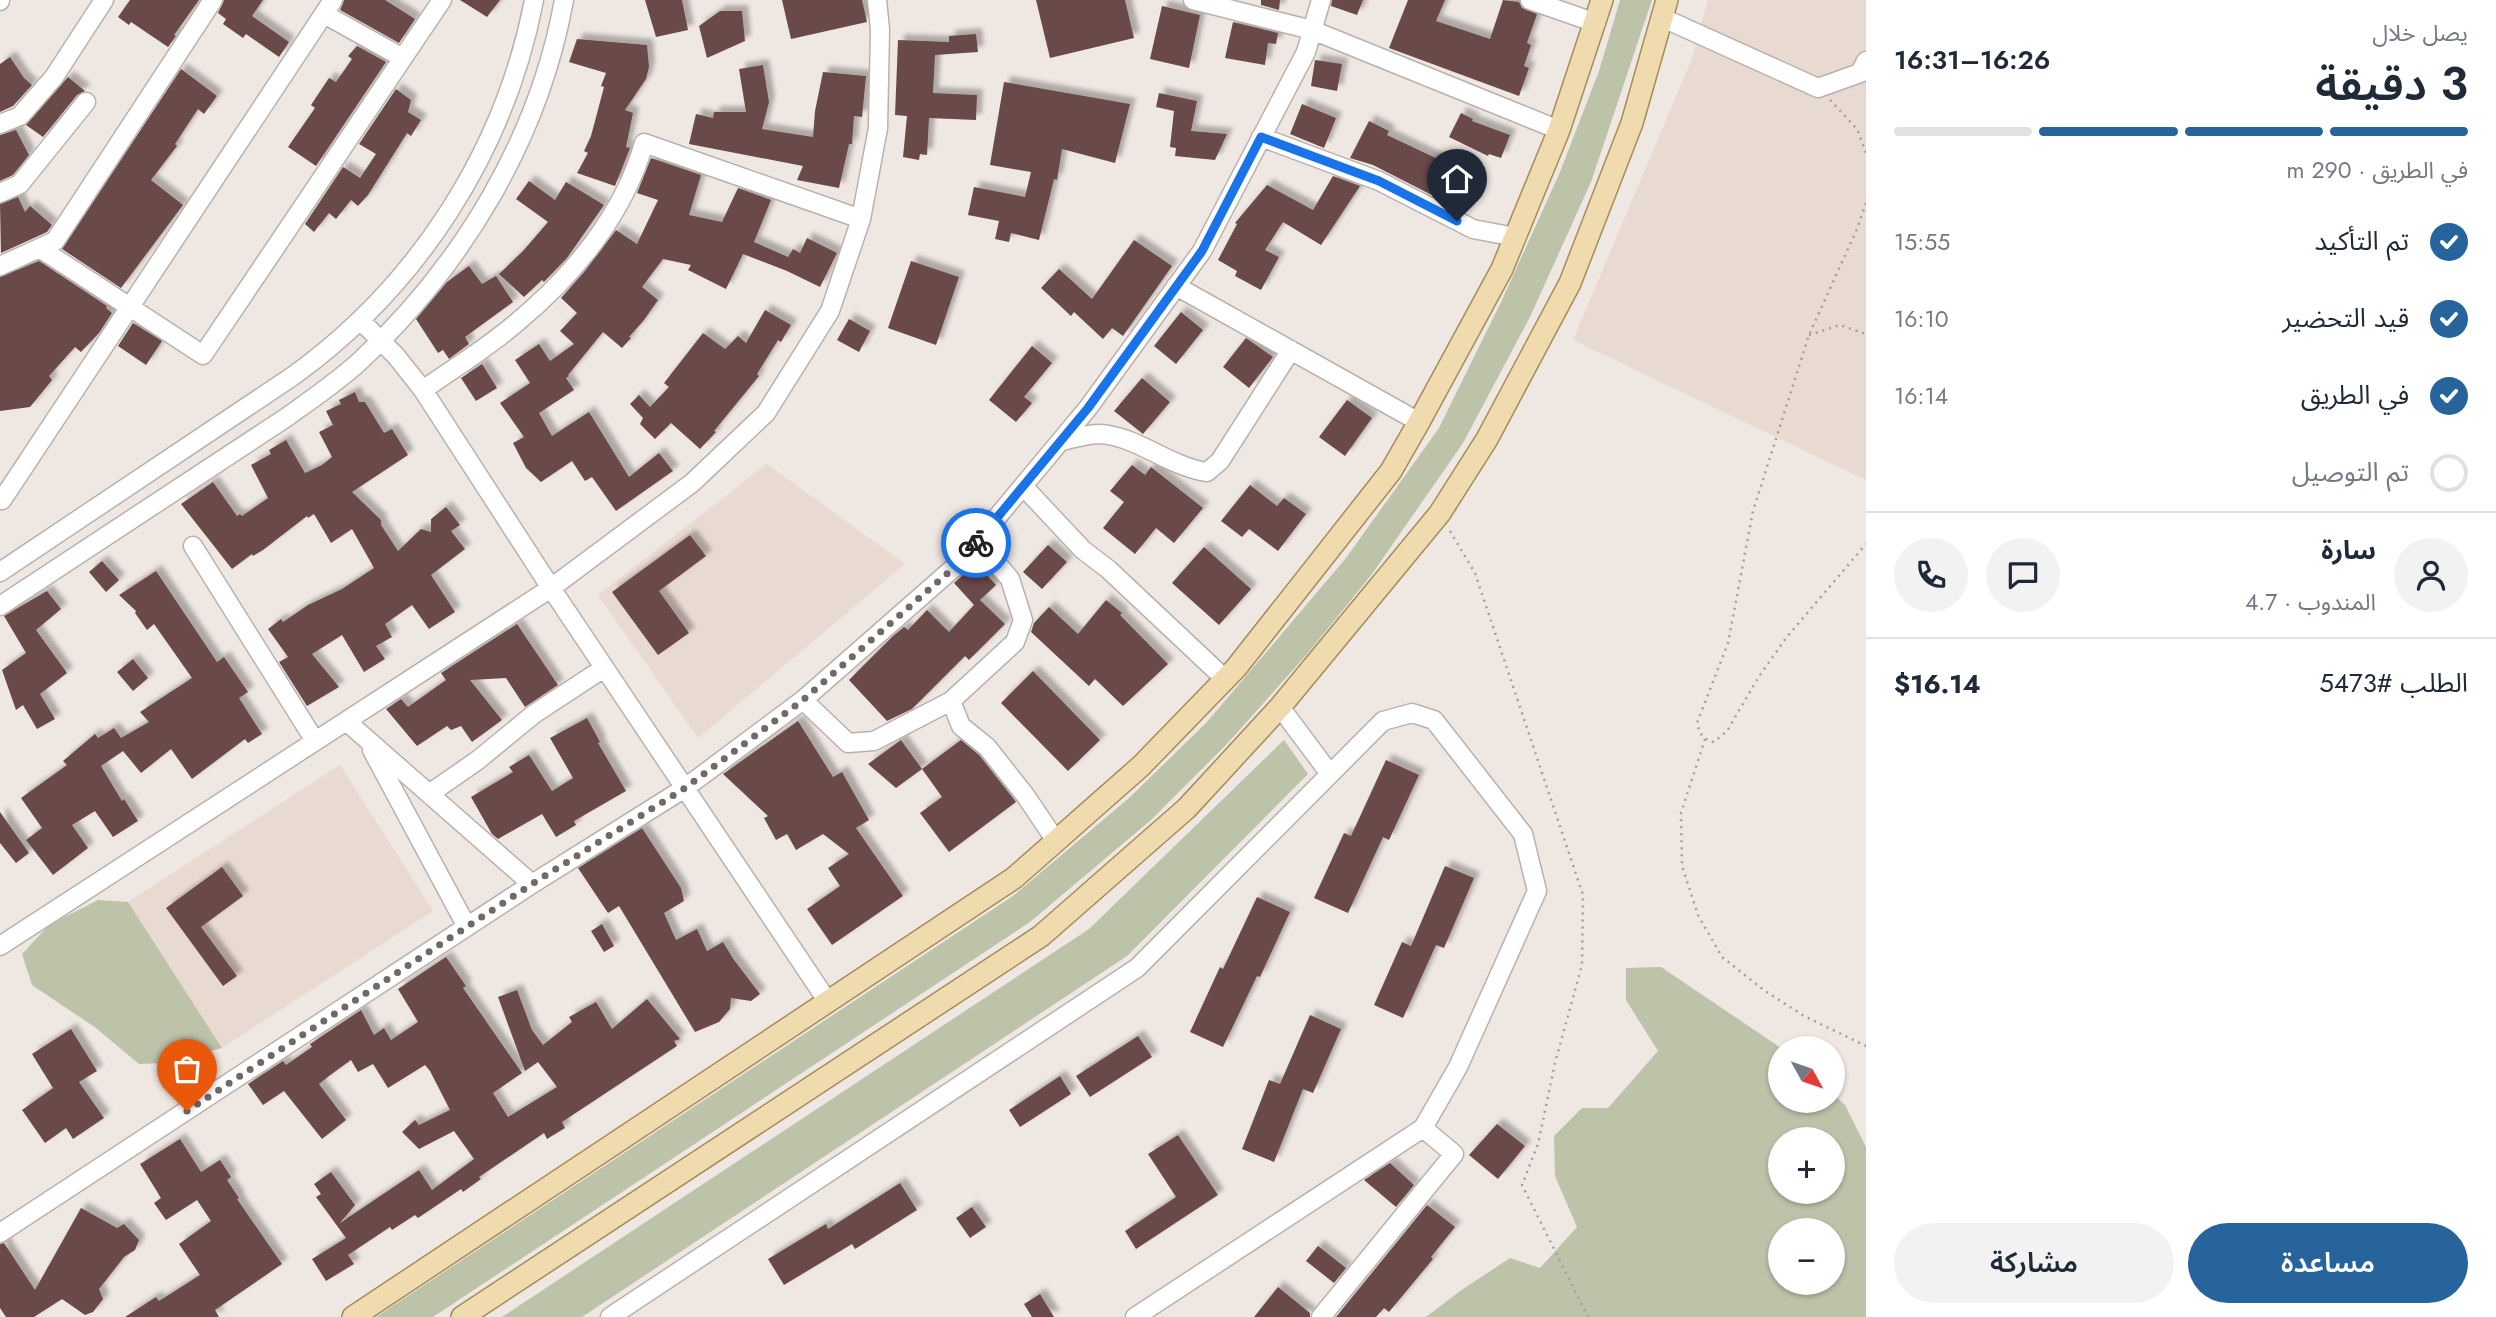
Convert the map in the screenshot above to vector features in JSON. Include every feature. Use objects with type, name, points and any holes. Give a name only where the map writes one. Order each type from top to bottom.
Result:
[{"type":"main road","points":[[353,1317],[1014,878],[1141,766],[1225,679],[1391,471],[1419,422],[1502,269],[1559,131],[1602,0]]},
{"type":"main road","points":[[463,1317],[1041,936],[1187,808],[1280,707],[1440,513],[1487,439],[1570,283],[1632,123],[1665,9]]},
{"type":"street","points":[[0,124],[20,116],[54,77],[104,0]]},
{"type":"street","points":[[0,266],[55,241],[212,0]]},
{"type":"street","points":[[41,249],[203,355],[442,0]]},
{"type":"street","points":[[0,572],[293,376],[361,321],[425,247],[472,175],[498,123],[514,81],[534,0]]},
{"type":"street","points":[[0,606],[287,417],[331,386],[381,341],[454,254],[503,176],[536,106],[564,0]]},
{"type":"street","points":[[0,946],[551,588],[692,483],[766,413],[831,311],[861,219],[878,128],[880,29],[877,0]]},
{"type":"street","points":[[1193,0],[1312,30],[1559,131]]},
{"type":"street","points":[[0,1233],[532,884],[685,788],[803,700],[958,564],[1088,408],[1202,251],[1306,52],[1321,0]]},
{"type":"street","points":[[1530,0],[1596,23]]},
{"type":"street","points":[[0,495],[2,500],[328,7],[402,58]]},
{"type":"street","points":[[1665,9],[1818,88],[1860,73],[1866,61]]},
{"type":"street","points":[[0,193],[20,184],[86,102]]},
{"type":"street","points":[[1261,137],[1379,181],[1473,229],[1515,237]]},
{"type":"street","points":[[423,390],[514,325],[576,266],[621,200],[644,143],[861,219]]},
{"type":"street","points":[[1176,286],[1419,422]]},
{"type":"street","points":[[361,321],[423,390],[551,588],[828,1002]]},
{"type":"street","points":[[1061,441],[1099,434],[1131,442],[1189,469],[1206,472],[1220,461],[1291,350]]},
{"type":"street","points":[[1023,486],[1083,551],[1108,569],[1225,679]]},
{"type":"street","points":[[93,510],[110,534]]},
{"type":"street","points":[[803,700],[848,743],[874,741],[951,701],[1015,642],[1023,620],[1010,579],[990,555],[982,535]]},
{"type":"street","points":[[193,546],[315,741]]},
{"type":"street","points":[[429,794],[478,760],[534,714],[604,668]]},
{"type":"street","points":[[951,701],[961,726],[988,747],[1056,841]]},
{"type":"street","points":[[1280,707],[1330,774]]},
{"type":"street","points":[[610,1317],[1137,968],[1383,721],[1412,713],[1434,720],[1523,834],[1537,891],[1458,1067],[1423,1128],[1135,1317]]},
{"type":"street","points":[[346,721],[532,884]]},
{"type":"street","points":[[365,738],[467,927]]},
{"type":"street","points":[[1321,1317],[1454,1154],[1423,1128]]},
{"type":"path","points":[[1818,88],[1857,129],[1866,153]]},
{"type":"path","points":[[1866,203],[1809,335],[1754,511],[1728,643],[1697,723],[1705,739],[1714,742],[1727,732],[1758,678],[1786,638],[1866,544]]},
{"type":"path","points":[[1809,335],[1840,325],[1866,334]]},
{"type":"path","points":[[1705,739],[1681,813],[1682,866],[1698,915],[1722,957],[1754,982],[1804,1016],[1866,1046]]},
{"type":"shaded area","points":[[1708,0],[1866,0],[1866,480],[1573,340],[1691,61]]},
{"type":"shaded area","points":[[767,464],[905,564],[698,738],[598,595]]},
{"type":"shaded area","points":[[340,765],[433,911],[222,1048],[128,902]]},
{"type":"green space","points":[[1620,0],[1652,0],[1591,182],[1530,317],[1463,443],[1372,574],[1308,653],[1226,745],[1151,820],[1030,922],[433,1317],[376,1317],[1013,896],[1129,798],[1207,722],[1346,558],[1439,428],[1502,300],[1560,172],[1599,71]]},
{"type":"green space","points":[[1284,740],[1308,774],[1127,956],[582,1317],[502,1317],[1089,929]]},
{"type":"green space","points":[[98,900],[128,902],[222,1048],[166,1063],[139,1064],[96,1028],[32,985],[22,954],[49,925]]},
{"type":"green space","points":[[1661,967],[1768,1039],[1768,1113],[1845,1113],[1845,1105],[1866,1147],[1866,1317],[1426,1317],[1510,1258],[1540,1268],[1577,1227],[1555,1176],[1554,1136],[1582,1108],[1608,1108],[1658,1051],[1626,1000],[1626,968]]},
{"type":"building","points":[[130,0],[199,0],[168,47],[131,22],[129,25],[118,17]]},
{"type":"building","points":[[224,0],[263,0],[252,16],[289,42],[279,57],[246,34],[243,38],[223,24],[226,19],[218,13]]},
{"type":"building","points":[[344,0],[385,0],[415,19],[399,43],[340,10]]},
{"type":"building","points":[[460,0],[500,0],[487,17]]},
{"type":"building","points":[[645,0],[682,0],[688,30],[656,37]]},
{"type":"building","points":[[782,0],[862,0],[867,22],[791,39]]},
{"type":"building","points":[[1036,0],[1125,0],[1134,38],[1050,58]]},
{"type":"building","points":[[1261,0],[1280,0],[1279,10],[1261,5]]},
{"type":"building","points":[[1332,0],[1363,0],[1357,15],[1331,6]]},
{"type":"building","points":[[1408,0],[1445,0],[1436,21],[1490,39],[1503,0],[1519,2],[1522,8],[1537,14],[1527,43],[1531,45],[1524,66],[1529,68],[1519,96],[1389,48]]},
{"type":"building","points":[[1162,6],[1200,15],[1189,68],[1150,59]]},
{"type":"building","points":[[720,11],[742,11],[745,41],[707,58],[699,26]]},
{"type":"building","points":[[1233,22],[1278,33],[1276,44],[1268,43],[1265,65],[1225,58]]},
{"type":"building","points":[[976,34],[978,52],[935,55],[933,93],[977,95],[976,120],[929,118],[927,155],[920,154],[919,160],[903,157],[907,116],[895,115],[898,40],[949,42],[949,36]]},
{"type":"building","points":[[577,39],[647,45],[649,67],[646,79],[625,110],[633,113],[626,147],[630,148],[615,186],[577,173],[588,153],[584,151],[591,136],[606,73],[569,62]]},
{"type":"building","points":[[357,46],[386,62],[316,166],[288,147],[315,108],[311,105],[329,78],[336,82],[352,59],[348,56]]},
{"type":"building","points":[[10,57],[32,85],[13,106],[0,112],[0,64]]},
{"type":"building","points":[[1315,60],[1342,64],[1337,91],[1311,86]]},
{"type":"building","points":[[763,65],[769,102],[762,129],[813,137],[823,72],[866,76],[862,117],[854,116],[852,144],[849,144],[839,188],[797,180],[803,166],[689,144],[696,114],[713,118],[714,112],[746,112],[739,69]]},
{"type":"building","points":[[181,69],[217,96],[204,114],[198,109],[175,144],[177,146],[151,180],[183,205],[121,288],[62,249]]},
{"type":"building","points":[[68,77],[85,91],[77,95],[43,137],[26,125]]},
{"type":"building","points":[[1004,82],[1130,104],[1115,163],[1062,149],[1057,180],[1054,179],[1039,240],[1011,233],[1009,242],[995,239],[999,221],[968,215],[974,187],[1025,197],[1031,172],[990,165]]},
{"type":"building","points":[[396,89],[411,100],[408,112],[421,120],[411,136],[407,133],[368,195],[358,206],[351,200],[336,219],[329,213],[314,232],[305,224],[343,167],[360,178],[376,154],[359,144]]},
{"type":"building","points":[[1159,93],[1197,101],[1191,131],[1227,134],[1215,160],[1175,156],[1176,148],[1170,147],[1174,111],[1156,107]]},
{"type":"building","points":[[1302,104],[1336,118],[1324,148],[1290,134]]},
{"type":"building","points":[[1461,113],[1473,119],[1472,121],[1510,135],[1501,158],[1489,154],[1488,156],[1449,137]]},
{"type":"building","points":[[1369,121],[1389,131],[1387,135],[1478,178],[1463,211],[1373,165],[1350,158]]},
{"type":"building","points":[[16,130],[29,155],[13,175],[0,181],[0,135]]},
{"type":"building","points":[[651,158],[701,175],[689,215],[722,222],[738,188],[771,200],[754,242],[788,257],[793,249],[800,253],[807,238],[837,253],[820,287],[743,254],[726,289],[688,270],[691,265],[663,259],[642,287],[658,300],[629,337],[631,338],[622,348],[603,332],[566,378],[574,390],[539,413],[552,436],[589,412],[629,477],[659,453],[673,471],[616,511],[592,477],[585,481],[572,461],[541,482],[526,468],[513,443],[524,437],[500,403],[530,383],[515,360],[539,344],[550,361],[574,344],[560,331],[577,313],[561,298],[616,230],[637,244],[658,200],[637,193]]},
{"type":"building","points":[[1333,176],[1360,186],[1321,245],[1283,222],[1265,250],[1279,257],[1261,290],[1235,276],[1237,271],[1218,260],[1237,224],[1235,223],[1267,185],[1313,210]]},
{"type":"building","points":[[529,181],[555,200],[566,182],[604,205],[567,258],[544,282],[542,280],[524,297],[499,274],[548,222],[516,199]]},
{"type":"building","points":[[18,197],[25,212],[30,206],[52,225],[47,232],[1,253],[0,204]]},
{"type":"building","points":[[1134,240],[1172,266],[1123,336],[1112,328],[1103,339],[1074,312],[1071,316],[1041,288],[1059,269],[1092,299]]},
{"type":"building","points":[[39,261],[107,306],[112,313],[99,333],[81,352],[75,347],[49,376],[52,380],[30,407],[0,411],[0,277]]},
{"type":"building","points":[[911,261],[959,277],[936,345],[888,328]]},
{"type":"building","points":[[469,266],[482,284],[496,276],[513,302],[465,337],[469,344],[449,359],[443,350],[438,353],[416,319],[447,282]]},
{"type":"building","points":[[765,310],[791,325],[781,342],[778,340],[757,374],[759,376],[714,431],[716,432],[700,449],[671,423],[655,439],[640,424],[643,418],[630,404],[639,395],[650,407],[669,387],[664,383],[703,333],[725,349],[738,336],[746,343]]},
{"type":"building","points":[[1181,312],[1203,330],[1176,364],[1154,346]]},
{"type":"building","points":[[849,319],[870,331],[859,352],[837,340]]},
{"type":"building","points":[[133,323],[162,341],[146,365],[118,346]]},
{"type":"building","points":[[1246,338],[1273,357],[1249,388],[1223,367]]},
{"type":"building","points":[[1032,346],[1052,363],[1024,397],[1032,403],[1016,422],[989,400]]},
{"type":"building","points":[[482,364],[497,388],[476,401],[461,378]]},
{"type":"building","points":[[1142,378],[1170,402],[1143,434],[1114,411]]},
{"type":"building","points":[[355,392],[359,402],[365,402],[384,433],[392,429],[408,455],[352,492],[381,520],[381,525],[398,551],[421,529],[431,532],[431,519],[446,507],[460,525],[451,531],[465,549],[431,575],[455,612],[429,629],[412,605],[385,624],[392,637],[376,646],[385,659],[364,672],[342,635],[312,654],[339,687],[307,706],[279,662],[288,657],[268,629],[281,619],[283,622],[308,605],[342,589],[374,568],[352,529],[331,543],[314,514],[308,518],[307,516],[263,550],[253,556],[252,554],[232,569],[181,504],[213,482],[237,516],[242,516],[268,498],[251,465],[271,454],[269,450],[286,440],[305,473],[322,465],[332,457],[319,432],[333,425],[326,411],[341,404],[339,400]]},
{"type":"building","points":[[1347,400],[1372,418],[1345,456],[1319,437]]},
{"type":"building","points":[[1132,465],[1145,475],[1151,467],[1203,508],[1174,543],[1156,528],[1135,554],[1103,528],[1124,502],[1110,491]]},
{"type":"building","points":[[1250,485],[1277,506],[1284,498],[1306,514],[1278,551],[1249,529],[1242,537],[1221,521]]},
{"type":"building","points":[[690,535],[706,556],[659,591],[689,633],[658,655],[612,592]]},
{"type":"building","points":[[1048,545],[1067,562],[1042,589],[1023,572]]},
{"type":"building","points":[[1204,547],[1251,589],[1219,625],[1172,583]]},
{"type":"building","points":[[102,561],[119,580],[106,592],[89,572]]},
{"type":"building","points":[[976,563],[996,585],[980,600],[1005,624],[969,660],[965,656],[912,709],[887,721],[849,680],[893,636],[904,627],[908,630],[927,610],[949,632],[974,605],[954,583]]},
{"type":"building","points":[[156,571],[217,662],[224,657],[248,692],[239,698],[262,734],[248,743],[245,739],[192,779],[171,749],[141,773],[123,751],[101,766],[122,801],[124,799],[138,821],[113,837],[95,811],[72,825],[88,848],[53,875],[26,840],[42,828],[21,798],[67,765],[63,761],[95,734],[98,738],[114,728],[121,738],[149,722],[140,712],[192,678],[154,624],[147,630],[136,611],[119,595]]},
{"type":"building","points":[[47,591],[61,609],[36,630],[67,673],[40,694],[55,719],[37,729],[23,705],[16,710],[2,670],[26,653],[4,616]]},
{"type":"building","points":[[1106,600],[1122,613],[1120,615],[1168,664],[1123,706],[1095,679],[1089,686],[1031,632],[1034,623],[1049,607],[1078,634]]},
{"type":"building","points":[[517,624],[558,685],[525,707],[506,678],[470,680],[502,720],[472,742],[461,726],[451,730],[447,726],[417,746],[386,709],[401,699],[408,707],[446,680],[441,673]]},
{"type":"building","points":[[133,659],[148,678],[133,691],[117,672]]},
{"type":"building","points":[[1033,671],[1100,740],[1068,771],[1001,703]]},
{"type":"building","points":[[587,718],[626,791],[574,821],[576,825],[556,837],[542,814],[498,839],[492,834],[471,797],[513,772],[509,767],[529,755],[552,791],[573,778],[550,738]]},
{"type":"building","points":[[798,721],[833,777],[842,772],[869,820],[856,828],[903,896],[832,945],[807,909],[840,886],[828,868],[849,854],[823,834],[796,850],[787,834],[776,840],[764,818],[768,816],[723,774]]},
{"type":"building","points":[[901,740],[922,769],[896,788],[868,764]]},
{"type":"building","points":[[961,740],[979,755],[1016,802],[949,852],[920,813],[942,797],[922,769]]},
{"type":"building","points":[[1386,760],[1419,775],[1389,840],[1383,837],[1348,913],[1314,898],[1344,833],[1351,836]]},
{"type":"building","points":[[0,812],[29,853],[16,863],[0,843]]},
{"type":"building","points":[[642,828],[681,888],[684,901],[664,913],[676,940],[697,929],[707,951],[723,942],[760,994],[751,1001],[731,998],[730,1009],[719,1022],[695,1032],[619,906],[608,913],[578,868]]},
{"type":"building","points":[[1445,866],[1474,878],[1444,948],[1436,945],[1403,1018],[1374,1005],[1402,942],[1411,946]]},
{"type":"building","points":[[222,867],[243,896],[201,927],[237,976],[223,986],[166,908]]},
{"type":"building","points":[[1257,897],[1290,912],[1223,1047],[1190,1032]]},
{"type":"building","points":[[602,924],[614,946],[604,952],[591,931]]},
{"type":"building","points":[[446,957],[466,986],[463,988],[522,1073],[493,1093],[508,1117],[557,1087],[538,1062],[525,1071],[498,997],[517,990],[532,1030],[543,1045],[572,1022],[569,1017],[596,1002],[612,1029],[647,999],[680,1039],[674,1041],[677,1046],[562,1122],[565,1128],[547,1139],[544,1133],[479,1177],[481,1179],[463,1192],[461,1189],[418,1218],[415,1215],[392,1230],[390,1227],[348,1255],[354,1264],[326,1281],[312,1259],[346,1238],[316,1197],[321,1194],[314,1184],[331,1172],[355,1205],[340,1223],[419,1170],[432,1190],[474,1159],[454,1131],[419,1149],[402,1132],[415,1120],[419,1125],[450,1110],[425,1065],[388,1088],[373,1064],[358,1072],[351,1060],[319,1084],[346,1120],[322,1139],[284,1091],[263,1105],[248,1084],[283,1061],[286,1065],[312,1047],[310,1044],[361,1010],[374,1035],[384,1028],[391,1040],[418,1022],[398,989]]},
{"type":"building","points":[[1310,1015],[1341,1029],[1313,1093],[1303,1089],[1274,1162],[1242,1149],[1269,1080],[1280,1084]]},
{"type":"building","points":[[71,1029],[97,1071],[79,1082],[104,1118],[73,1139],[66,1128],[45,1143],[22,1110],[53,1088],[32,1054]]},
{"type":"building","points":[[1138,1036],[1152,1057],[1090,1097],[1076,1076]]},
{"type":"building","points":[[1060,1076],[1071,1094],[1020,1127],[1009,1110]]},
{"type":"building","points":[[1497,1124],[1525,1146],[1498,1179],[1469,1155]]},
{"type":"building","points":[[1178,1135],[1218,1195],[1136,1249],[1125,1231],[1176,1197],[1148,1154]]},
{"type":"building","points":[[180,1139],[201,1172],[220,1160],[231,1177],[227,1180],[239,1198],[237,1199],[282,1264],[215,1310],[219,1317],[125,1317],[156,1297],[159,1301],[200,1275],[179,1244],[211,1221],[197,1200],[166,1220],[154,1203],[161,1198],[140,1164]]},
{"type":"building","points":[[1390,1163],[1414,1185],[1396,1207],[1364,1180]]},
{"type":"building","points":[[900,1183],[917,1210],[855,1249],[852,1244],[784,1285],[768,1259],[826,1224],[828,1229]]},
{"type":"building","points":[[1427,1205],[1455,1227],[1431,1257],[1433,1259],[1389,1312],[1384,1308],[1376,1317],[1336,1317]]},
{"type":"building","points":[[972,1207],[986,1227],[970,1238],[956,1218]]},
{"type":"building","points":[[81,1208],[117,1228],[124,1224],[139,1240],[135,1250],[124,1257],[99,1289],[103,1299],[93,1312],[85,1315],[62,1299],[34,1317],[6,1317],[0,1308],[0,1244],[4,1243],[35,1290]]},
{"type":"building","points":[[1318,1246],[1346,1268],[1334,1283],[1306,1261]]},
{"type":"building","points":[[1278,1287],[1310,1313],[1310,1317],[1254,1317]]},
{"type":"building","points":[[1040,1294],[1054,1317],[1032,1317],[1024,1304]]},
{"type":"way so far","points":[[187,1111],[532,884],[685,788],[803,700],[958,564],[976,543]]},
{"type":"route","points":[[976,543],[1088,408],[1202,251],[1261,137],[1379,181],[1457,221]]}]
